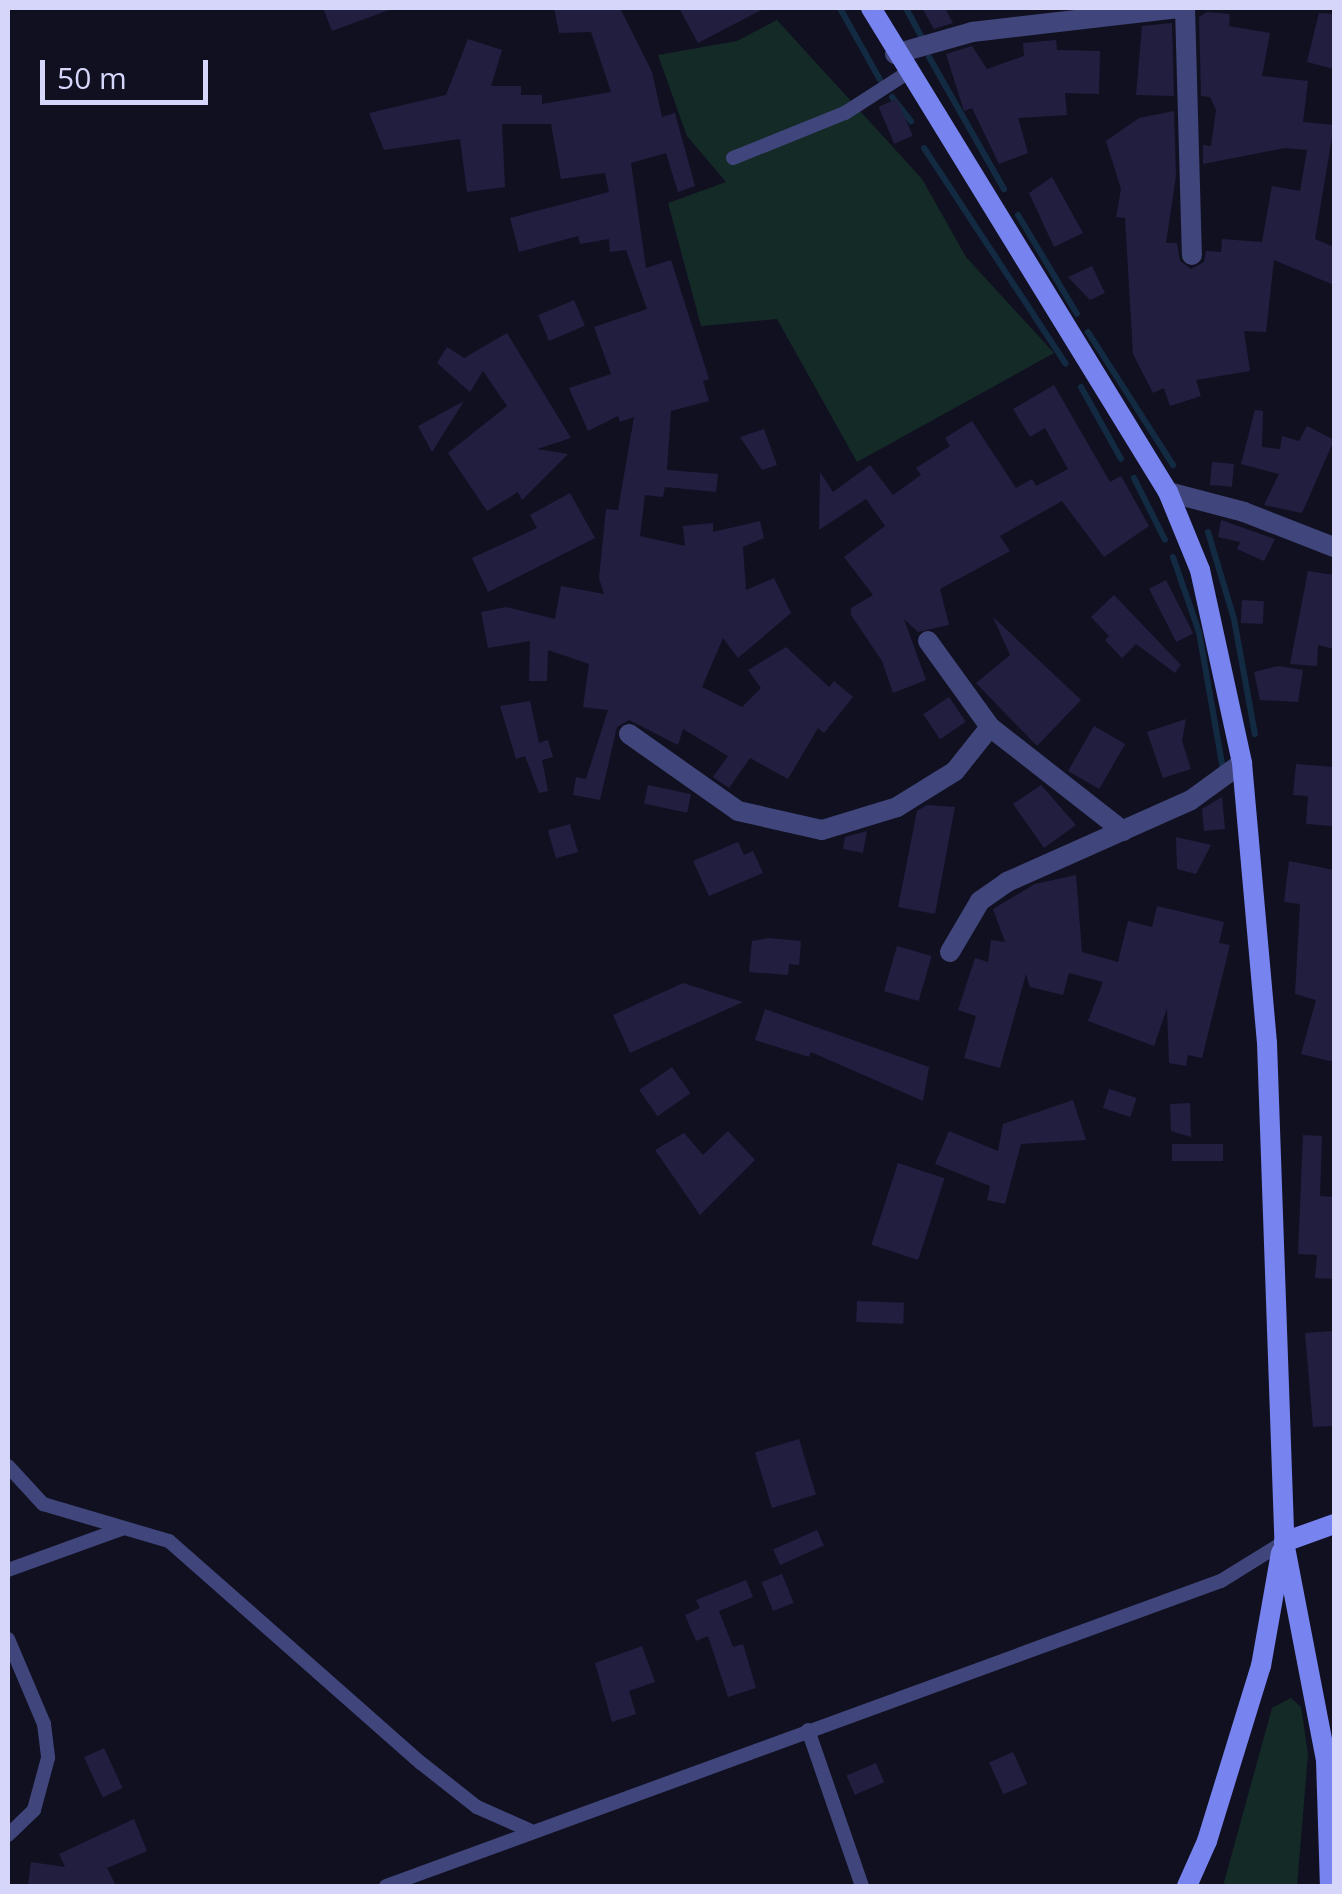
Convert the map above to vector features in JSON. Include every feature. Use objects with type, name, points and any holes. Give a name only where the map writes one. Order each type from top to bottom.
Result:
[{"type":"main road","points":[[871,8],[895,54],[1168,492],[1200,570],[1242,762],[1268,1043],[1284,1542],[1330,1761],[1330,1886]]},
{"type":"main road","points":[[1284,1542],[1334,1524]]},
{"type":"main road","points":[[1186,1886],[1207,1841],[1261,1666],[1284,1542]]},
{"type":"street","points":[[895,54],[972,32],[1182,8],[1192,256]]},
{"type":"street","points":[[1168,492],[1216,502],[1334,547]]},
{"type":"street","points":[[928,640],[990,727],[1123,830]]},
{"type":"street","points":[[629,734],[738,811],[822,830],[898,807],[954,771],[990,727]]},
{"type":"street","points":[[950,952],[980,902],[994,892],[1191,800],[1242,762]]},
{"type":"lane","points":[[734,158],[845,113],[907,73]]},
{"type":"lane","points":[[8,1466],[44,1504],[129,1526],[169,1541],[477,1807],[529,1830]]},
{"type":"lane","points":[[8,1570],[129,1526]]},
{"type":"lane","points":[[386,1886],[529,1830],[1221,1581],[1284,1542]]},
{"type":"lane","points":[[8,1639],[44,1724],[48,1758],[34,1810],[8,1834]]},
{"type":"lane","points":[[808,1730],[862,1886]]},
{"type":"green space","points":[[777,20],[922,179],[966,257],[1054,353],[857,462],[777,319],[701,326],[668,203],[726,182],[687,136],[658,55],[737,41]]},
{"type":"green space","points":[[1291,1698],[1301,1707],[1308,1754],[1297,1886],[1223,1886],[1272,1708]]},
{"type":"building","points":[[323,8],[389,8],[389,10],[332,31]]},
{"type":"building","points":[[554,8],[620,8],[652,72],[662,117],[675,113],[695,186],[678,192],[666,153],[631,163],[646,268],[671,260],[709,379],[703,381],[709,401],[671,411],[667,470],[718,474],[716,492],[665,487],[663,497],[645,495],[640,536],[685,546],[683,526],[713,523],[713,532],[760,521],[764,538],[743,547],[746,590],[774,578],[791,613],[738,658],[723,638],[702,687],[742,707],[761,688],[748,670],[786,647],[829,687],[834,681],[853,697],[824,733],[818,728],[788,779],[750,758],[729,788],[713,777],[728,756],[683,729],[678,745],[629,720],[617,727],[600,800],[573,795],[576,777],[586,779],[608,710],[583,707],[589,664],[548,650],[547,681],[529,681],[530,641],[488,648],[481,612],[506,607],[555,619],[561,586],[604,594],[599,578],[606,509],[618,510],[634,417],[620,422],[618,416],[588,431],[569,388],[611,374],[594,327],[647,309],[626,250],[610,252],[609,239],[580,244],[578,236],[519,252],[510,218],[609,192],[605,173],[561,179],[551,124],[502,124],[505,187],[467,192],[460,139],[384,150],[369,113],[446,95],[468,39],[502,50],[491,86],[521,86],[521,95],[542,95],[542,104],[611,92],[591,32],[559,33]]},
{"type":"building","points":[[679,8],[765,8],[698,43]]},
{"type":"building","points":[[922,8],[945,8],[953,23],[934,29]]},
{"type":"building","points":[[1207,12],[1230,14],[1229,26],[1270,33],[1262,76],[1308,81],[1303,122],[1334,125],[1315,239],[1334,247],[1334,285],[1274,260],[1266,332],[1244,331],[1250,371],[1196,380],[1201,396],[1170,406],[1164,388],[1153,393],[1133,354],[1125,218],[1116,217],[1121,189],[1106,141],[1139,118],[1174,111],[1176,176],[1166,243],[1177,243],[1180,261],[1191,269],[1204,262],[1206,251],[1221,252],[1222,239],[1262,242],[1272,186],[1300,191],[1307,150],[1285,148],[1203,164],[1203,145],[1211,146],[1216,110],[1210,97],[1201,96],[1199,17]]},
{"type":"building","points":[[1319,13],[1334,14],[1334,69],[1307,62]]},
{"type":"building","points":[[1172,23],[1174,96],[1136,95],[1142,26]]},
{"type":"building","points":[[1056,40],[1057,50],[1100,51],[1099,94],[1065,93],[1067,115],[1018,118],[1028,153],[999,164],[972,108],[964,111],[946,54],[972,46],[987,69],[1024,56],[1023,43]]},
{"type":"building","points":[[897,99],[913,136],[894,144],[879,107]]},
{"type":"building","points":[[1052,177],[1083,233],[1054,247],[1029,193]]},
{"type":"building","points":[[1092,266],[1105,293],[1090,300],[1068,277]]},
{"type":"building","points":[[574,300],[585,326],[549,341],[538,315]]},
{"type":"building","points":[[507,333],[571,438],[537,449],[568,454],[522,500],[518,492],[487,511],[448,453],[507,406],[483,371],[470,392],[437,363],[447,347],[464,358]]},
{"type":"building","points":[[1054,385],[1110,482],[1121,476],[1149,526],[1104,557],[1062,501],[1000,536],[1010,551],[940,589],[949,625],[918,632],[904,619],[926,680],[893,693],[882,661],[851,615],[851,608],[873,595],[844,557],[885,526],[866,499],[819,530],[820,472],[833,492],[870,465],[893,495],[921,475],[916,468],[950,446],[945,438],[972,421],[1016,488],[1032,479],[1036,486],[1068,469],[1045,428],[1030,437],[1013,409]]},
{"type":"building","points":[[464,401],[432,452],[418,426]]},
{"type":"building","points":[[1255,410],[1263,411],[1262,447],[1280,449],[1282,436],[1299,441],[1307,426],[1334,440],[1302,513],[1264,505],[1279,474],[1241,464]]},
{"type":"building","points":[[764,429],[777,465],[762,470],[740,437]]},
{"type":"building","points":[[1212,462],[1234,464],[1232,487],[1210,485]]},
{"type":"building","points":[[570,493],[595,538],[488,592],[472,558],[537,528],[530,515]]},
{"type":"building","points":[[1221,520],[1275,539],[1264,561],[1237,549],[1240,542],[1218,537]]},
{"type":"building","points":[[1308,571],[1334,575],[1334,649],[1318,645],[1317,666],[1290,664]]},
{"type":"building","points":[[1166,580],[1193,633],[1176,642],[1149,589]]},
{"type":"building","points":[[1114,595],[1181,665],[1175,673],[1136,644],[1122,658],[1105,640],[1109,636],[1091,617]]},
{"type":"building","points":[[1242,600],[1264,601],[1263,624],[1241,623]]},
{"type":"building","points":[[993,617],[1081,700],[1037,746],[976,683],[1010,655]]},
{"type":"building","points":[[1278,666],[1303,670],[1298,702],[1260,700],[1254,672]]},
{"type":"building","points":[[949,697],[966,722],[940,739],[923,714]]},
{"type":"building","points":[[530,701],[539,743],[548,740],[553,757],[542,760],[548,791],[539,793],[525,756],[516,759],[500,706]]},
{"type":"building","points":[[1186,719],[1182,741],[1191,769],[1163,778],[1147,732]]},
{"type":"building","points":[[1094,726],[1125,744],[1099,789],[1068,771]]},
{"type":"building","points":[[1296,764],[1334,767],[1334,826],[1306,824],[1308,796],[1293,795]]},
{"type":"building","points":[[648,785],[691,794],[687,813],[644,804]]},
{"type":"building","points":[[1041,785],[1076,825],[1044,848],[1013,804]]},
{"type":"building","points":[[1222,797],[1225,829],[1204,831],[1202,809]]},
{"type":"building","points":[[927,805],[955,807],[935,914],[898,907],[917,811]]},
{"type":"building","points":[[570,824],[578,852],[556,858],[548,830]]},
{"type":"building","points":[[867,831],[863,853],[843,849],[845,837]]},
{"type":"building","points":[[1176,837],[1211,845],[1196,874],[1177,869]]},
{"type":"building","points":[[738,842],[744,855],[753,851],[763,873],[709,896],[693,861]]},
{"type":"building","points":[[1289,861],[1334,870],[1334,1062],[1301,1054],[1316,1000],[1295,994],[1300,904],[1284,902]]},
{"type":"building","points":[[1076,875],[1082,952],[1118,962],[1128,921],[1152,927],[1157,906],[1224,922],[1219,943],[1230,945],[1202,1058],[1188,1055],[1186,1066],[1169,1063],[1167,1008],[1154,1046],[1088,1021],[1103,982],[1069,973],[1063,995],[1030,987],[1026,974],[1000,1068],[964,1058],[976,1016],[958,1010],[975,958],[988,962],[991,940],[1005,942],[993,909],[1035,884]]},
{"type":"building","points":[[752,941],[801,941],[799,965],[789,964],[788,975],[749,972]]},
{"type":"building","points":[[897,946],[932,956],[919,1001],[884,991]]},
{"type":"building","points":[[683,983],[743,1002],[630,1053],[613,1015]]},
{"type":"building","points":[[765,1009],[929,1067],[923,1101],[811,1052],[809,1057],[755,1040]]},
{"type":"building","points":[[672,1067],[690,1093],[658,1116],[639,1090]]},
{"type":"building","points":[[1109,1089],[1137,1098],[1130,1117],[1103,1108]]},
{"type":"building","points":[[1073,1100],[1086,1140],[1021,1144],[1005,1204],[987,1200],[990,1186],[935,1164],[949,1131],[998,1151],[1003,1124]]},
{"type":"building","points":[[1190,1103],[1191,1137],[1171,1131],[1170,1104]]},
{"type":"building","points":[[728,1131],[755,1160],[700,1215],[655,1150],[684,1133],[703,1155]]},
{"type":"building","points":[[1303,1135],[1322,1136],[1320,1196],[1334,1197],[1334,1279],[1315,1278],[1317,1255],[1298,1254]]},
{"type":"building","points":[[1172,1144],[1223,1144],[1223,1161],[1172,1161]]},
{"type":"building","points":[[898,1163],[945,1178],[918,1260],[871,1245]]},
{"type":"building","points":[[857,1301],[904,1303],[903,1324],[856,1322]]},
{"type":"building","points":[[1332,1331],[1334,1426],[1313,1427],[1305,1333]]},
{"type":"building","points":[[799,1439],[816,1494],[772,1508],[755,1452]]},
{"type":"building","points":[[817,1530],[824,1546],[780,1565],[773,1550]]},
{"type":"building","points":[[782,1574],[794,1603],[773,1611],[762,1582]]},
{"type":"building","points":[[746,1580],[753,1597],[719,1611],[733,1647],[743,1644],[756,1688],[728,1697],[708,1636],[696,1641],[685,1615],[700,1608],[696,1600]]},
{"type":"building","points":[[642,1646],[655,1682],[629,1691],[636,1714],[612,1722],[595,1663]]},
{"type":"building","points":[[104,1748],[123,1788],[103,1797],[84,1757]]},
{"type":"building","points":[[1013,1752],[1027,1784],[1003,1795],[989,1763]]},
{"type":"building","points":[[876,1763],[884,1782],[855,1795],[847,1776]]},
{"type":"building","points":[[134,1819],[147,1851],[107,1868],[116,1886],[28,1886],[31,1862],[65,1867],[59,1854]]},
{"type":"waterway","points":[[840,8],[880,80]]},
{"type":"waterway","points":[[906,8],[921,36]]},
{"type":"waterway","points":[[929,57],[1004,189]]},
{"type":"waterway","points":[[892,97],[911,121]]},
{"type":"waterway","points":[[924,148],[1066,364]]},
{"type":"waterway","points":[[1018,215],[1077,314]]},
{"type":"waterway","points":[[1088,332],[1173,465]]},
{"type":"waterway","points":[[1081,387],[1121,459]]},
{"type":"waterway","points":[[1134,478],[1165,540]]},
{"type":"waterway","points":[[1208,532],[1234,619],[1255,734]]},
{"type":"waterway","points":[[1173,557],[1199,632],[1223,770]]}]
